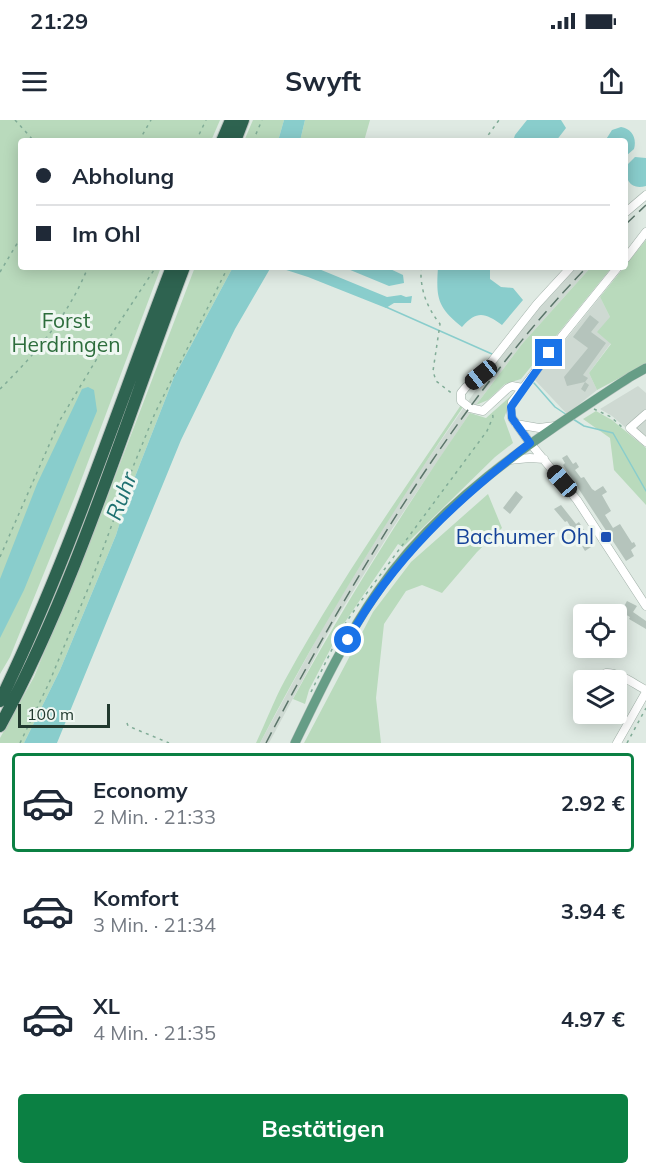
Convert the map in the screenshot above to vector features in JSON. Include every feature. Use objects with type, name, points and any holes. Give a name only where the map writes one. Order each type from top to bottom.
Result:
[{"type":"highway","points":[[223,138],[231,120]]},
{"type":"highway","points":[[236,138],[243,120]]},
{"type":"highway","points":[[0,701],[46,601],[171,270]]},
{"type":"highway","points":[[0,726],[28,670],[83,540],[183,270]]},
{"type":"main road","points":[[295,743],[330,671],[359,619],[379,589],[428,530],[476,485],[530,443],[646,368]]},
{"type":"street","points":[[628,210],[646,195]]},
{"type":"street","points":[[628,255],[646,232]]},
{"type":"street","points":[[523,388],[508,387],[483,411],[470,408],[461,401],[461,393],[481,375],[537,304],[568,270]]},
{"type":"street","points":[[616,270],[523,388],[511,407],[512,418],[516,424],[577,500],[646,606]]},
{"type":"street","points":[[646,414],[630,428],[646,442]]},
{"type":"street","points":[[516,424],[540,428],[555,426]]},
{"type":"street","points":[[508,460],[544,459]]},
{"type":"street","points":[[617,743],[646,691],[627,680]]},
{"type":"path","points":[[15,120],[31,138]]},
{"type":"path","points":[[141,138],[152,120]]},
{"type":"path","points":[[197,138],[206,120]]},
{"type":"path","points":[[254,138],[262,120]]},
{"type":"path","points":[[486,138],[499,120]]},
{"type":"path","points":[[0,272],[18,242]]},
{"type":"path","points":[[0,389],[35,354],[60,320],[81,285],[87,270]]},
{"type":"path","points":[[0,557],[60,420],[154,270]]},
{"type":"path","points":[[20,743],[49,683],[80,609],[154,413],[226,270]]},
{"type":"path","points":[[421,270],[421,282],[428,309],[440,324],[433,371],[436,381],[461,401]]},
{"type":"path","points":[[585,406],[610,417],[626,431]]},
{"type":"path","points":[[627,743],[646,708]]},
{"type":"path","points":[[127,723],[128,726],[169,743]]},
{"type":"shaded area","points":[[573,270],[588,270],[522,344],[470,413],[392,529],[333,624],[269,743],[260,743],[328,618],[408,488],[487,374],[537,309]]},
{"type":"shaded area","points":[[600,297],[610,317],[611,343],[589,373],[597,390],[567,414],[534,379]]},
{"type":"shaded area","points":[[638,386],[646,393],[646,445],[612,416],[600,409]]},
{"type":"green space","name":"Forst Herdringen","points":[[0,120],[220,120],[212,138],[18,138],[18,270],[160,270],[76,494],[10,657],[0,674]]},
{"type":"green space","points":[[253,120],[284,120],[279,138],[245,138]]},
{"type":"green space","points":[[305,120],[370,120],[365,138],[301,138]]},
{"type":"green space","points":[[646,240],[646,364],[597,390],[589,373],[611,344],[597,332],[610,317],[600,297],[622,270],[628,270],[628,262]]},
{"type":"green space","points":[[194,270],[231,270],[174,377],[131,487],[116,535],[60,670],[24,743],[0,743],[0,738],[34,677],[102,511]]},
{"type":"green space","points":[[588,270],[610,270],[521,379],[505,384],[488,400],[476,405],[522,344]]},
{"type":"green space","points":[[513,394],[504,418],[513,443],[495,457],[403,547],[398,544],[343,625],[309,690],[305,704],[293,699],[378,554],[470,413],[486,418]]},
{"type":"green space","points":[[461,405],[463,407],[408,489],[331,614],[260,743],[256,743],[281,688],[326,610]]},
{"type":"green space","points":[[596,411],[612,420],[646,448],[646,505],[614,470],[610,438],[583,419]]},
{"type":"green space","points":[[488,494],[502,528],[477,552],[442,593],[422,585],[406,591],[384,624],[376,698],[381,743],[304,743],[373,612],[411,562]]},
{"type":"water","points":[[284,120],[305,120],[301,138],[279,138]]},
{"type":"water","points":[[527,120],[561,120],[566,128],[558,138],[514,138]]},
{"type":"water","points":[[621,127],[631,132],[635,141],[634,149],[628,154],[628,138],[607,138],[612,130]]},
{"type":"water","points":[[635,157],[646,158],[646,186],[636,187],[630,183],[628,164]]},
{"type":"water","points":[[231,270],[269,270],[235,329],[181,440],[57,743],[24,743],[60,670],[116,535],[131,487],[174,377]]},
{"type":"water","points":[[286,270],[321,270],[387,297],[412,296],[411,303],[394,303],[386,308]]},
{"type":"water","points":[[350,270],[392,270],[403,275],[404,283],[389,286]]},
{"type":"water","points":[[438,270],[490,270],[490,279],[501,287],[513,288],[523,300],[502,325],[481,315],[472,318],[462,327],[447,314],[440,301],[437,287]]},
{"type":"water","points":[[88,387],[94,390],[97,411],[24,590],[0,638],[0,579],[37,484],[82,389]]},
{"type":"building","points":[[590,315],[599,322],[591,332],[606,343],[583,375],[588,378],[585,382],[567,386],[564,377],[588,348],[573,337]]},
{"type":"building","points":[[585,382],[589,385],[585,392],[581,389]]},
{"type":"building","points":[[567,455],[573,464],[576,462],[579,467],[575,470],[581,478],[584,477],[592,489],[595,491],[603,486],[607,492],[602,495],[611,511],[605,515],[613,528],[620,524],[636,546],[631,550],[634,556],[626,561],[563,465],[565,463],[562,458]]},
{"type":"building","points":[[516,491],[523,497],[510,514],[503,508]]},
{"type":"building","points":[[561,505],[576,524],[579,522],[589,538],[587,540],[591,547],[585,551],[567,521],[565,522],[554,509]]},
{"type":"building","points":[[627,601],[637,606],[633,612],[646,621],[646,629],[629,619],[625,604]]},
{"type":"waterway","points":[[386,307],[492,354]]},
{"type":"waterway","points":[[534,383],[555,407],[567,415]]},
{"type":"waterway","points":[[573,419],[584,426],[613,433],[646,491]]},
{"type":"railway","points":[[628,222],[646,205]]},
{"type":"railway","points":[[266,743],[299,680],[410,493],[494,375],[539,319],[584,270]]},
{"type":"place","name":"Bachumer Ohl","points":[[606,537]]},
{"type":"route","points":[[348,640],[379,589],[428,530],[476,485],[530,443],[512,418],[512,402],[549,353]]},
{"type":"water label","name":"Ruhr","points":[[121,496]]}]
